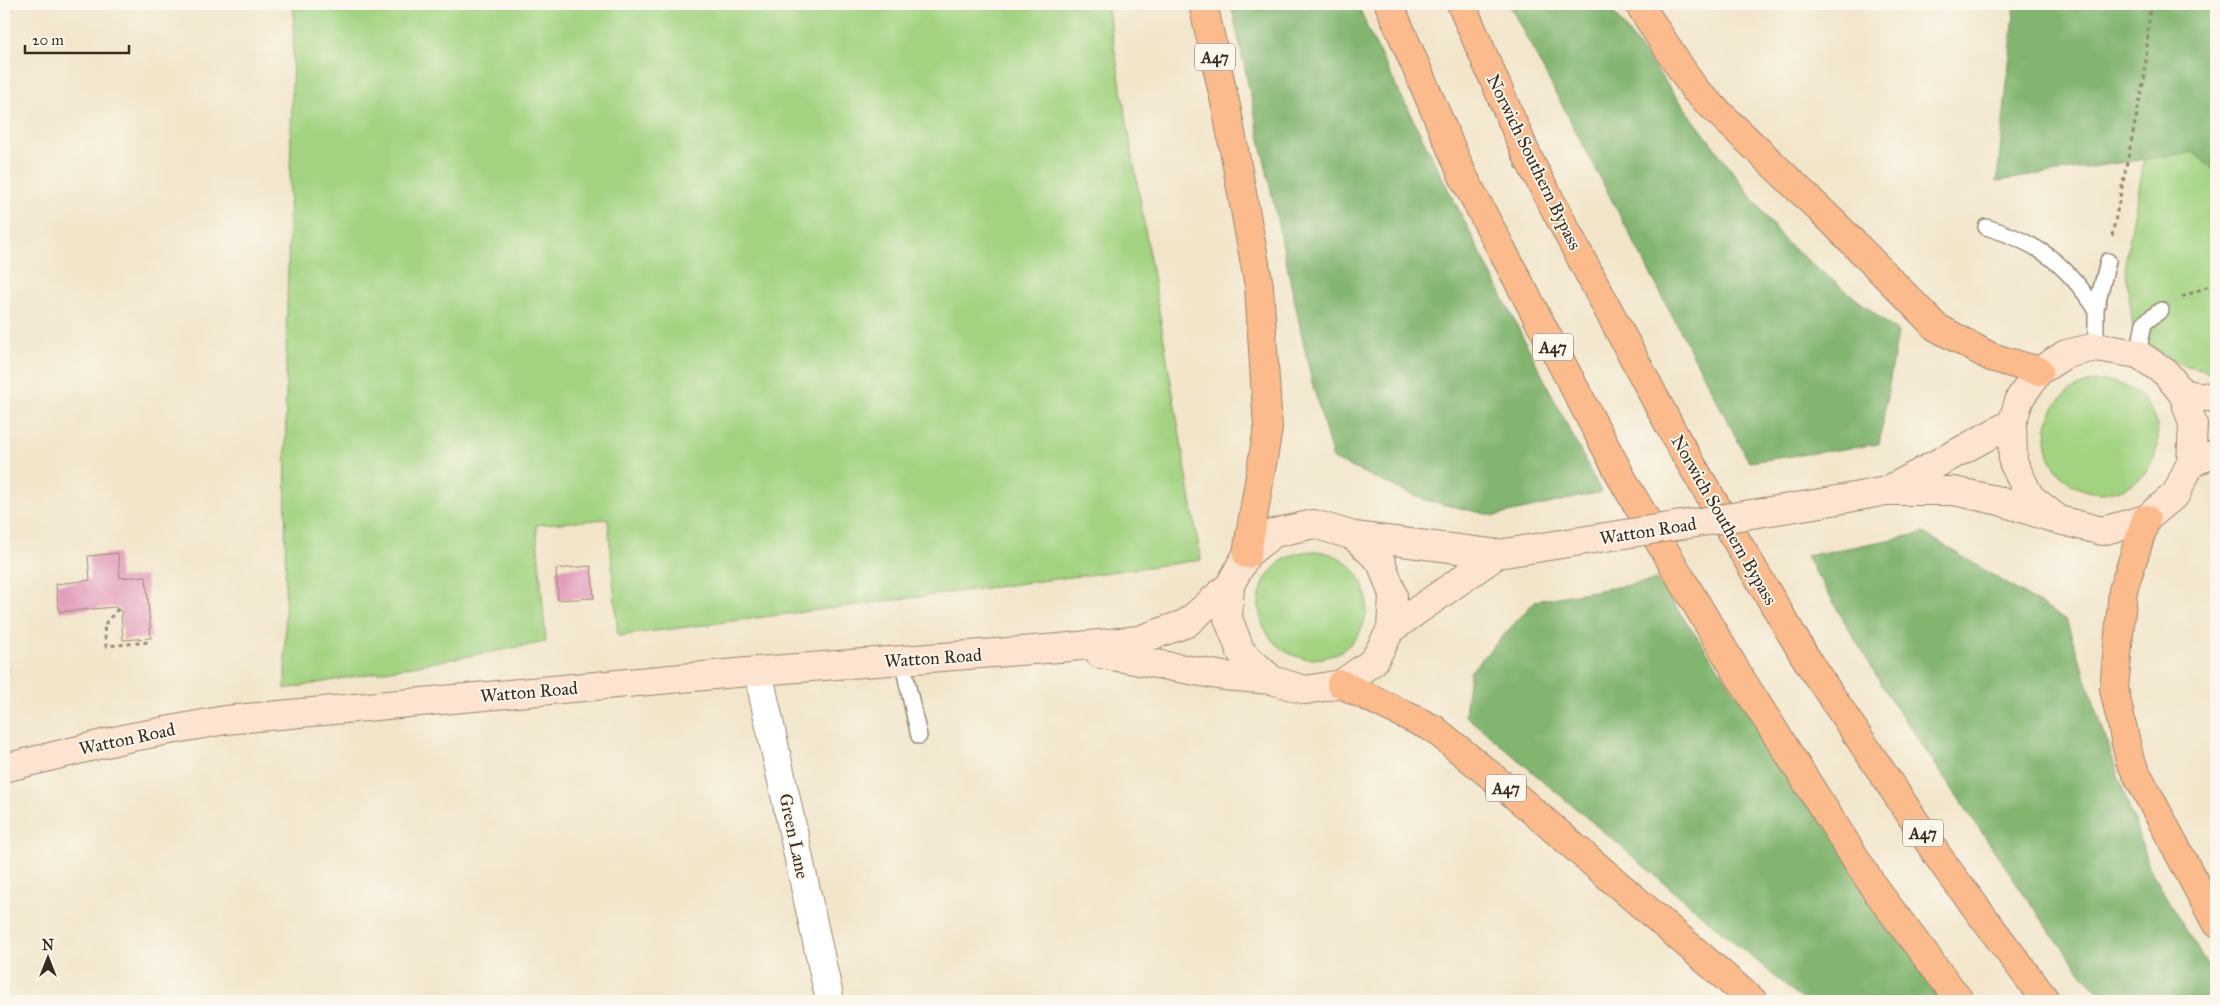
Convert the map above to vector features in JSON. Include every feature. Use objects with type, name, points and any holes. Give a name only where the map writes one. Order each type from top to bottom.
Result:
[{"type":"highway","name":"A47","points":[[1203,4],[1227,111],[1259,286],[1268,428],[1247,554]]},
{"type":"highway","name":"A47","points":[[1389,4],[1463,176],[1625,484],[1741,679],[1875,889],[1960,1001]]},
{"type":"highway","name":"Norwich Southern Bypass","points":[[1461,4],[1529,160],[1677,440],[1807,660],[1944,865],[2046,1001]]},
{"type":"highway","points":[[1639,4],[1695,90],[1834,223],[1936,327],[1991,358],[2039,371]]},
{"type":"highway","points":[[2146,519],[2123,590],[2114,689],[2130,760],[2216,923]]},
{"type":"highway","name":"A47","points":[[1341,684],[1434,729],[1512,793],[1753,1001]]},
{"type":"main road","name":"Watton Road","points":[[4,768],[127,738],[225,720],[758,671],[1060,648],[1139,640],[1187,624],[1230,586],[1247,554],[1274,532],[1314,524],[1354,536],[1498,554],[1886,491],[1954,491],[1996,500],[2059,520],[2102,531],[2146,519],[2176,494],[2204,458],[2183,394],[2166,373],[2138,354],[2096,347],[2066,354],[2039,371],[2020,398],[2012,422],[2013,462],[2030,497],[2059,520]]},
{"type":"main road","points":[[2183,394],[2216,398]]},
{"type":"main road","name":"Watton Road","points":[[1886,491],[2012,422]]},
{"type":"main road","name":"Watton Road","points":[[1060,648],[1142,660],[1224,676],[1272,680],[1305,690],[1341,684],[1374,661],[1391,629],[1393,595],[1381,562],[1354,536]]},
{"type":"main road","name":"Watton Road","points":[[1391,629],[1498,554]]},
{"type":"main road","name":"Watton Road","points":[[1230,586],[1228,618],[1241,652],[1272,680]]},
{"type":"street","name":"Green Lane","points":[[758,671],[830,1001]]},
{"type":"lane","points":[[1986,227],[2015,235],[2053,258],[2078,283],[2096,309]]},
{"type":"lane","points":[[2096,347],[2096,309],[2108,261]]},
{"type":"lane","points":[[2138,354],[2144,324],[2160,310]]},
{"type":"lane","points":[[902,660],[919,736]]},
{"type":"path","points":[[2108,261],[2123,177],[2145,74],[2150,4]]},
{"type":"path","points":[[2160,310],[2169,303],[2216,283]]},
{"type":"path","points":[[118,609],[104,625],[106,646],[150,642]]},
{"type":"green space","points":[[294,4],[1107,4],[1201,560],[618,636],[608,519],[536,525],[546,642],[285,689],[286,353]]},
{"type":"green space","points":[[1231,4],[1358,4],[1369,32],[1601,492],[1495,516],[1424,500],[1333,459],[1311,378]]},
{"type":"green space","points":[[1509,4],[1607,4],[1786,243],[1898,332],[1879,444],[1749,462]]},
{"type":"green space","points":[[2015,4],[2216,4],[2216,172],[2193,152],[1997,181]]},
{"type":"green space","points":[[2216,4],[2216,373],[2177,363],[2134,334],[2125,265],[2166,40]]},
{"type":"green space","points":[[2102,381],[2123,385],[2142,397],[2154,416],[2158,437],[2154,458],[2142,477],[2123,489],[2102,493],[2081,489],[2062,477],[2050,458],[2046,437],[2050,416],[2062,397],[2081,385]]},
{"type":"green space","points":[[1924,533],[2066,620],[2150,869],[2216,980],[2216,1001],[2104,1001],[2051,933],[1887,694],[1806,556]]},
{"type":"green space","points":[[1313,551],[1334,555],[1351,567],[1363,584],[1367,605],[1363,626],[1351,643],[1334,655],[1313,659],[1292,655],[1275,643],[1263,626],[1259,605],[1263,584],[1275,567],[1292,555]]},
{"type":"green space","points":[[1657,580],[1952,1001],[1804,1001],[1465,715],[1470,672],[1535,601]]},
{"type":"building","points":[[118,553],[120,578],[146,576],[151,638],[123,640],[121,611],[115,607],[59,612],[56,584],[90,580],[88,556]]},
{"type":"building","points":[[591,566],[594,598],[558,600],[556,569]]},
{"type":"building","points":[[4,645],[8,674],[4,675]]}]
